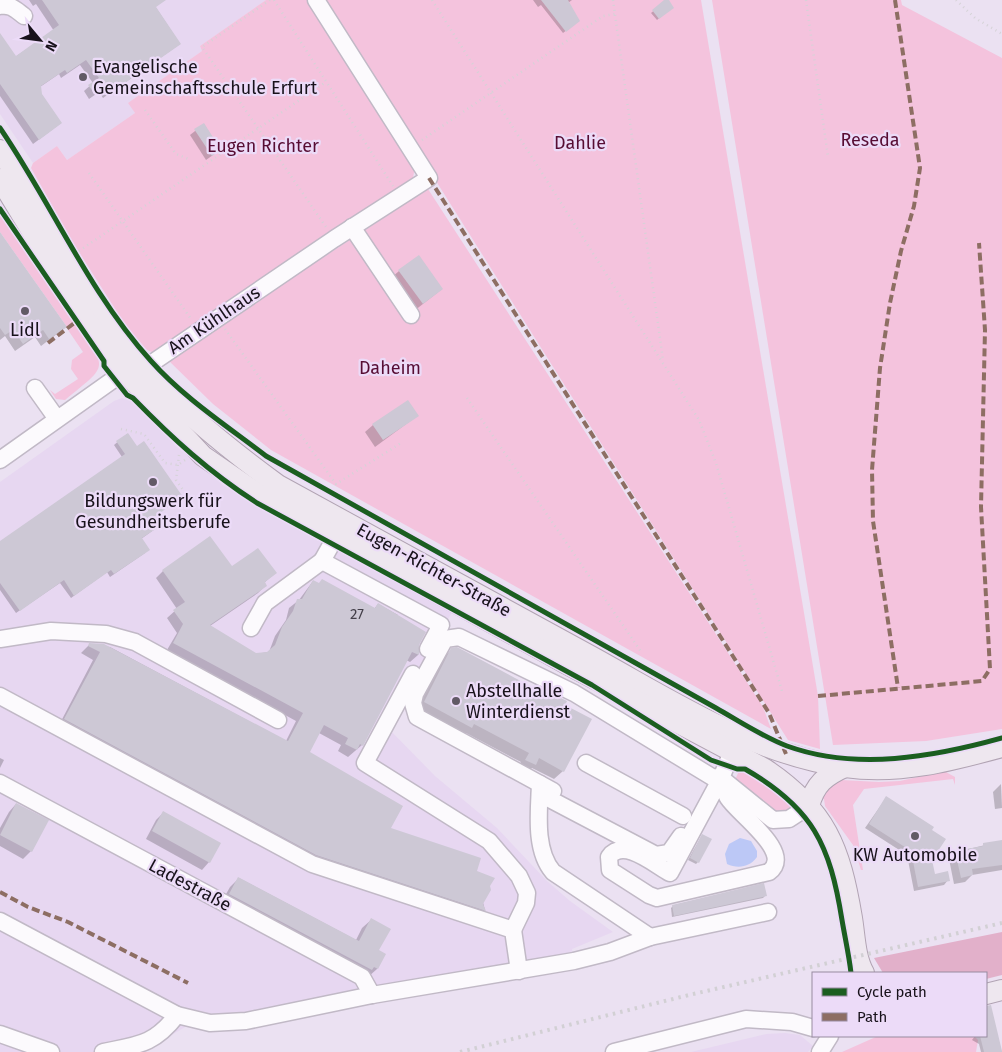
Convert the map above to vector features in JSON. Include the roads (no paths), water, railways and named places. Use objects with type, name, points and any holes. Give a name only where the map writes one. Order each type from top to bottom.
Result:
[{"type":"main road","name":"Eugen-Richter-Straße","points":[[0,150],[117,335],[131,367],[235,454],[278,485],[710,721],[786,754],[845,767],[894,769],[922,766],[1002,747]]},
{"type":"main road","name":"Eugen-Richter-Straße","points":[[1,184],[85,319],[131,367],[203,456],[258,494],[732,752],[789,786],[821,821],[838,854],[848,892],[861,969]]},
{"type":"main road","points":[[809,806],[817,785],[832,773],[845,767]]},
{"type":"main road","points":[[987,994],[1002,990]]},
{"type":"street","name":"Am Kühlhaus","points":[[0,460],[131,367],[152,363],[334,239],[429,178],[316,0]]},
{"type":"street","points":[[0,6],[6,5],[14,8],[24,16]]},
{"type":"street","points":[[352,227],[411,315]]},
{"type":"street","points":[[35,388],[57,419]]},
{"type":"street","points":[[251,628],[265,603],[322,561],[336,536]]},
{"type":"street","points":[[322,561],[441,625],[364,763],[490,841],[519,876],[527,893],[526,903],[513,930],[519,971]]},
{"type":"street","points":[[0,639],[51,631],[106,634],[135,642],[278,720]]},
{"type":"street","points":[[732,752],[717,778],[675,846],[669,853],[661,855],[652,853],[417,717],[413,703],[415,694],[444,639],[459,637],[542,676],[581,697],[717,778],[773,820],[789,819],[809,806]]},
{"type":"street","points":[[0,696],[312,864],[513,930]]},
{"type":"street","points":[[586,763],[683,816]]},
{"type":"street","points":[[717,778],[729,799],[772,846],[775,862],[773,869],[769,872],[657,898],[613,874],[608,862],[612,853],[620,849],[629,851],[670,874],[717,778]]},
{"type":"street","name":"Ladestraße","points":[[0,783],[362,977],[372,995]]},
{"type":"street","points":[[544,790],[541,843],[546,864],[553,872],[650,937]]},
{"type":"street","points":[[0,921],[177,1015],[210,1023],[246,1022],[372,995],[574,961],[610,952],[650,937],[768,912]]},
{"type":"street","points":[[103,1052],[137,1046],[163,1033],[177,1015]]},
{"type":"street","points":[[614,1052],[746,1019],[792,1022],[812,1028]]},
{"type":"street","points":[[0,1034],[51,1052]]},
{"type":"street","points":[[820,1052],[829,1037]]},
{"type":"water","points":[[740,838],[751,841],[757,851],[757,857],[751,863],[744,866],[727,864],[725,854],[729,844]]},
{"type":"railway","points":[[460,1052],[689,995],[1002,923]]},
{"type":"place","name":"Evangelische Gemeinschaftsschule Erfurt","points":[[83,77]]},
{"type":"place","name":"Lidl","points":[[25,311]]},
{"type":"place","name":"Bildungswerk für Gesundheitsberufe","points":[[153,482]]},
{"type":"place","name":"Abstellhalle Winterdienst","points":[[456,701]]},
{"type":"place","name":"KW Automobile","points":[[915,836]]},
{"type":"park label","name":"Reseda","points":[[870,140]]},
{"type":"park label","name":"Dahlie","points":[[580,143]]},
{"type":"park label","name":"Eugen Richter","points":[[263,146]]},
{"type":"park label","name":"Daheim","points":[[390,368]]}]
